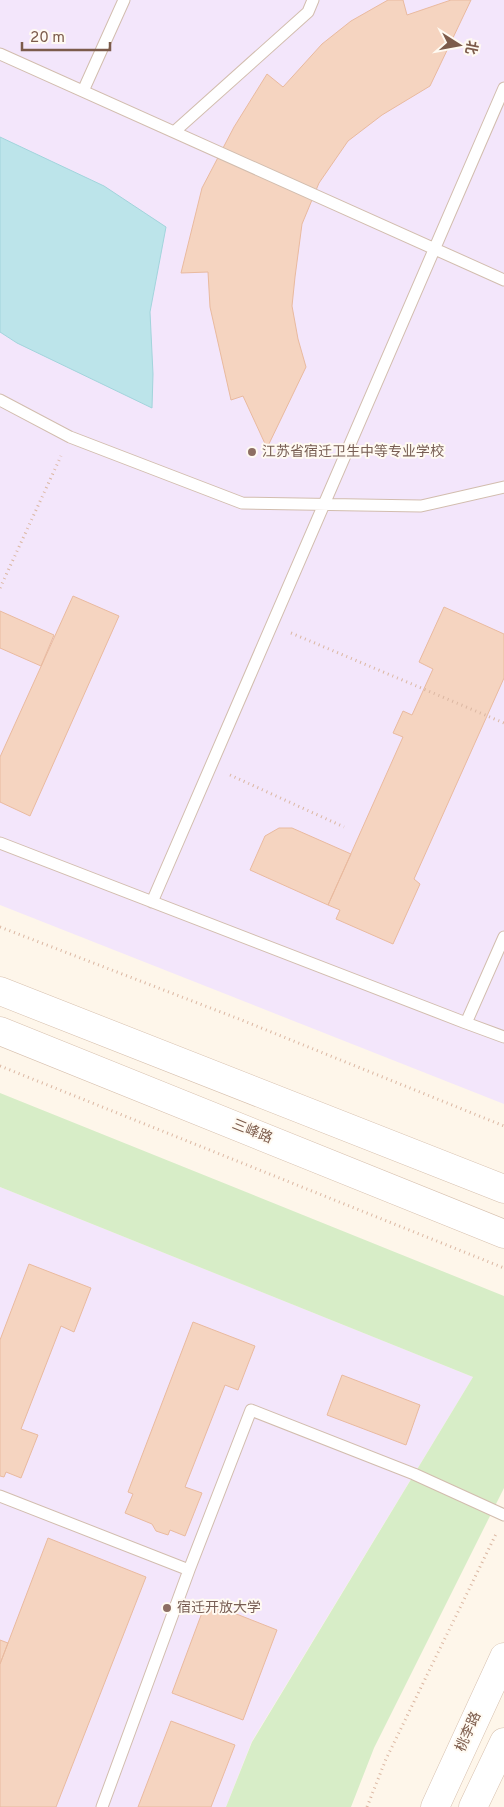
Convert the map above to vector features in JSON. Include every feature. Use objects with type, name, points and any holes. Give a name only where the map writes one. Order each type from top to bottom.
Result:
[{"type":"main road","points":[[0,991],[504,1189]]},
{"type":"main road","name":"三峰路","points":[[0,1031],[504,1234]]},
{"type":"main road","name":"桃李路","points":[[435,1807],[504,1657]]},
{"type":"main road","points":[[473,1807],[504,1742]]},
{"type":"lane","points":[[83,91],[124,0]]},
{"type":"lane","points":[[174,132],[308,12],[313,0]]},
{"type":"lane","points":[[0,54],[504,280]]},
{"type":"lane","points":[[152,902],[504,88]]},
{"type":"lane","points":[[0,400],[70,437],[242,503],[421,506],[504,487]]},
{"type":"lane","points":[[0,843],[504,1037]]},
{"type":"lane","points":[[466,1023],[504,937]]},
{"type":"lane","points":[[102,1807],[189,1570],[251,1410],[414,1474],[504,1515]]},
{"type":"lane","points":[[0,1496],[189,1570]]},
{"type":"path","points":[[0,588],[70,437]]},
{"type":"path","points":[[272,624],[504,723]]},
{"type":"path","points":[[211,766],[344,827]]},
{"type":"path","points":[[0,927],[230,1016],[504,1126]]},
{"type":"path","points":[[0,1066],[504,1268]]},
{"type":"path","points":[[367,1807],[386,1759],[500,1527]]},
{"type":"shaded area","name":"江苏省宿迁卫生中等专业学校","points":[[0,0],[504,0],[504,1104],[0,905]]},
{"type":"shaded area","name":"宿迁开放大学","points":[[0,1187],[473,1377],[252,1741],[226,1807],[0,1807]]},
{"type":"green space","points":[[0,1093],[504,1296],[504,1488],[374,1748],[351,1807],[226,1807],[252,1742],[473,1377],[0,1187]]},
{"type":"water","points":[[0,137],[104,186],[166,227],[150,312],[153,374],[152,408],[17,343],[0,332]]},
{"type":"building","points":[[388,0],[403,0],[407,15],[451,0],[471,0],[430,86],[382,115],[348,141],[319,183],[302,224],[292,306],[298,339],[306,367],[267,448],[243,396],[231,400],[210,307],[208,272],[181,273],[202,188],[234,127],[267,74],[283,87],[322,44],[351,21]]},
{"type":"building","points":[[73,596],[119,616],[30,816],[0,802],[0,757]]},
{"type":"building","points":[[444,607],[504,634],[504,678],[414,879],[420,884],[393,944],[336,919],[340,910],[328,905],[403,737],[393,733],[403,711],[412,715],[433,669],[419,662]]},
{"type":"building","points":[[0,611],[54,635],[41,666],[0,648]]},
{"type":"building","points":[[279,828],[292,828],[351,854],[328,905],[250,870],[265,836]]},
{"type":"building","points":[[29,1264],[91,1288],[74,1332],[61,1326],[21,1429],[38,1435],[21,1478],[6,1472],[4,1477],[0,1476],[0,1340]]},
{"type":"building","points":[[193,1322],[255,1346],[238,1390],[225,1385],[185,1487],[202,1493],[185,1536],[170,1530],[168,1535],[156,1531],[152,1524],[125,1513],[133,1494],[128,1492]]},
{"type":"building","points":[[342,1375],[420,1405],[406,1445],[327,1415]]},
{"type":"building","points":[[48,1538],[146,1577],[56,1807],[0,1807],[0,1664]]},
{"type":"building","points":[[206,1602],[277,1630],[243,1720],[172,1693]]},
{"type":"building","points":[[0,1640],[8,1643],[0,1664]]},
{"type":"building","points":[[171,1721],[235,1745],[211,1807],[138,1807]]},
{"type":"place","name":"江苏省宿迁卫生中等专业学校","points":[[252,452]]},
{"type":"place","name":"宿迁开放大学","points":[[167,1608]]}]
